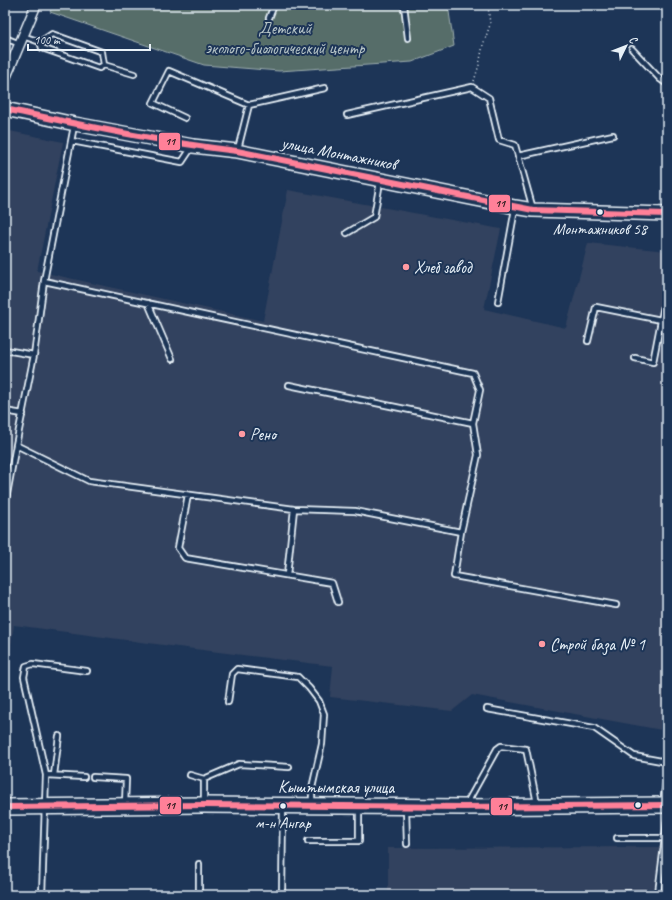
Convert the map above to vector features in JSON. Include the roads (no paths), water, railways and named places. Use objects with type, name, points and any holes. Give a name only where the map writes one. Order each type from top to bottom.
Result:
[{"type":"main road","name":"Кыштымская улица","points":[[5,807],[204,805],[538,807],[665,805]]},
{"type":"street","points":[[5,79],[36,5]]},
{"type":"street","name":"улица Монтажников","points":[[5,109],[75,124],[193,146],[237,151],[533,210],[667,214]]},
{"type":"lane","points":[[269,18],[274,5]]},
{"type":"lane","points":[[404,5],[408,38]]},
{"type":"lane","points":[[5,38],[40,42],[52,34],[102,52],[104,65]]},
{"type":"lane","points":[[40,42],[42,48],[99,68],[104,65],[134,74]]},
{"type":"lane","points":[[632,49],[660,79],[667,84]]},
{"type":"lane","points":[[185,118],[153,103],[169,71],[249,105],[325,88]]},
{"type":"lane","points":[[347,115],[472,87],[489,98],[499,140],[515,146],[533,210]]},
{"type":"lane","points":[[237,151],[249,105]]},
{"type":"lane","points":[[5,505],[34,355],[44,281],[75,124]]},
{"type":"lane","points":[[518,156],[613,135]]},
{"type":"lane","points":[[72,141],[182,162],[193,146]]},
{"type":"lane","points":[[347,233],[374,217],[380,180]]},
{"type":"lane","points":[[498,302],[515,207]]},
{"type":"lane","points":[[44,281],[473,373],[480,390],[473,423],[478,455],[461,532],[454,576],[616,605]]},
{"type":"lane","points":[[635,358],[653,362],[667,290]]},
{"type":"lane","points":[[148,303],[172,359]]},
{"type":"lane","points":[[588,341],[596,307],[661,320]]},
{"type":"lane","points":[[5,350],[34,355]]},
{"type":"lane","points":[[289,385],[473,423]]},
{"type":"lane","points":[[5,411],[23,414]]},
{"type":"lane","points":[[16,445],[89,481],[294,509],[355,511],[461,532]]},
{"type":"lane","points":[[188,495],[178,548],[185,558],[332,583],[338,602]]},
{"type":"lane","points":[[287,575],[294,509]]},
{"type":"lane","points":[[42,895],[46,775],[24,677],[26,666],[33,664],[87,671]]},
{"type":"lane","points":[[228,702],[232,674],[236,669],[298,677],[319,700],[324,714],[322,744],[312,788],[312,806]]},
{"type":"lane","points":[[487,709],[594,728],[634,756],[667,762]]},
{"type":"lane","points":[[54,775],[59,736]]},
{"type":"lane","points":[[464,807],[497,749],[501,746],[526,749],[538,807]]},
{"type":"lane","points":[[190,775],[204,780],[239,764],[288,767]]},
{"type":"lane","points":[[46,775],[84,777]]},
{"type":"lane","points":[[665,805],[667,775]]},
{"type":"lane","points":[[93,777],[126,778],[125,806]]},
{"type":"lane","points":[[204,780],[204,805]]},
{"type":"lane","points":[[282,895],[283,806]]},
{"type":"lane","points":[[308,841],[359,841],[359,807]]},
{"type":"lane","points":[[406,807],[407,844]]},
{"type":"lane","points":[[590,894],[658,893],[667,820]]},
{"type":"lane","points":[[616,838],[665,838]]},
{"type":"lane","points":[[199,864],[199,895]]},
{"type":"place","name":"Монтажников 58","points":[[600,212]]},
{"type":"place","name":"Хлеб завод","points":[[406,267]]},
{"type":"place","name":"Рено","points":[[242,434]]},
{"type":"place","name":"Строй база № 1","points":[[542,644]]},
{"type":"place","name":"м-н Ангар","points":[[283,806]]},
{"type":"park label","name":"Детский эколого-биологический центр","points":[[285,38]]}]
